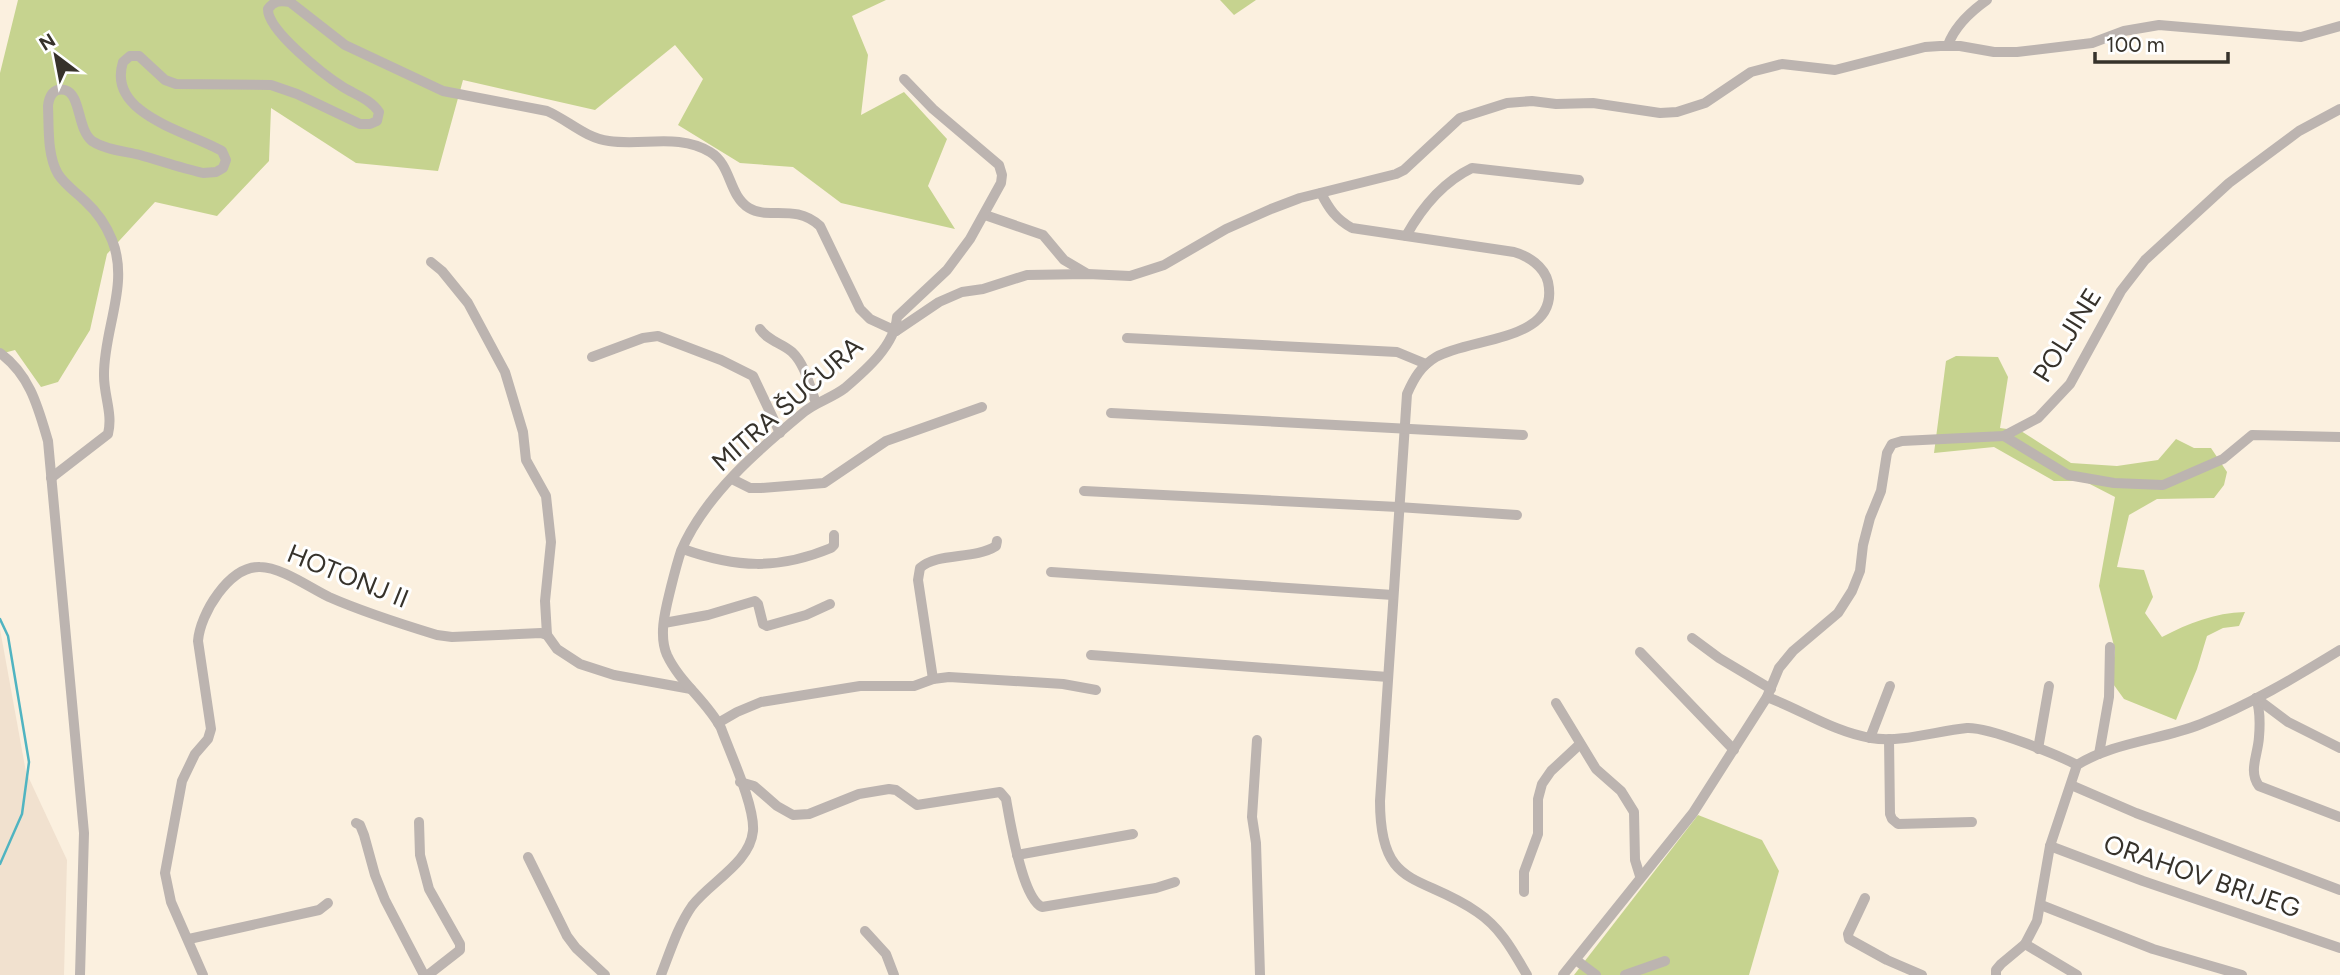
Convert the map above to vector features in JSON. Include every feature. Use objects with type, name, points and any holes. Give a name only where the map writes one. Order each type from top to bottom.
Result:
[{"type":"street","points":[[51,478],[108,434],[110,412],[106,396],[104,355],[115,306],[118,270],[113,241],[107,229],[91,207],[64,181],[54,164],[49,97],[54,91],[68,90],[73,96],[85,133],[93,141],[118,151],[204,173],[223,168],[226,160],[222,151],[152,120],[134,105],[120,75],[123,62],[130,56],[139,56],[165,80],[176,84],[271,85],[298,93],[360,124],[377,121],[379,112],[374,104],[331,79],[271,23],[268,9],[272,3],[281,0],[289,2],[345,45],[443,91],[547,111],[560,116],[585,134],[608,141],[670,141],[698,146],[711,153],[725,166],[738,199],[748,208],[812,218],[820,226],[860,309],[870,319],[896,331],[939,302],[962,292],[984,289],[1027,275],[1130,276],[1148,271],[1180,257],[1245,220],[1300,198],[1396,174],[1404,170],[1460,118],[1507,103],[1593,103],[1660,113],[1677,112],[1705,103],[1741,77],[1765,67],[1782,64],[1835,70],[1925,47],[1948,46],[2017,52],[2092,43],[2124,31],[2160,25],[2301,37],[2340,26]]},
{"type":"street","points":[[1948,46],[1953,33],[1972,10],[1987,0]]},
{"type":"street","name":"MITRA ŠUĆURA","points":[[661,975],[692,906],[743,855],[753,832],[752,816],[718,723],[667,654],[664,623],[682,549],[704,511],[732,479],[780,433],[816,403],[844,388],[885,348],[896,331],[897,317],[947,270],[985,215],[1001,183],[999,165],[933,109],[904,79]]},
{"type":"street","name":"POLJINE","points":[[1769,693],[1779,668],[1793,651],[1838,613],[1852,591],[1860,571],[1870,518],[1881,491],[1886,453],[1892,444],[1902,441],[2004,436],[2038,418],[2070,384],[2121,291],[2145,260],[2229,183],[2299,131],[2340,109]]},
{"type":"street","points":[[1406,236],[1415,220],[1445,186],[1459,174],[1472,168],[1579,180]]},
{"type":"street","points":[[1321,193],[1333,215],[1352,228],[1514,252],[1527,256],[1546,275],[1548,304],[1541,317],[1529,327],[1510,335],[1457,348],[1426,364],[1414,377],[1407,394],[1380,815],[1381,830],[1390,857],[1408,878],[1465,904],[1492,924],[1504,936],[1527,975]]},
{"type":"street","points":[[985,215],[1043,235],[1064,260],[1088,274]]},
{"type":"street","points":[[431,262],[442,271],[468,303],[505,372],[523,432],[526,460],[546,496],[551,542],[545,601],[547,635],[557,649],[580,664],[614,675],[691,689]]},
{"type":"street","points":[[760,330],[794,354],[804,371],[816,403]]},
{"type":"street","points":[[592,357],[652,335],[721,360],[752,376],[780,433]]},
{"type":"street","points":[[1127,338],[1397,352],[1426,364]]},
{"type":"street","points":[[0,353],[23,374],[37,405],[48,441],[84,833],[80,975]]},
{"type":"street","points":[[732,479],[750,488],[824,483],[886,441],[982,407]]},
{"type":"street","points":[[1111,413],[1523,435]]},
{"type":"street","points":[[2004,436],[2068,475],[2114,483],[2163,485],[2222,459],[2252,435],[2340,437]]},
{"type":"street","points":[[1084,491],[1398,506],[1517,515]]},
{"type":"street","points":[[682,549],[726,563],[770,564],[831,548],[834,545],[834,535]]},
{"type":"street","points":[[933,679],[918,580],[920,568],[930,562],[980,553],[996,546],[997,541]]},
{"type":"street","name":"HOTONJ II","points":[[203,975],[171,902],[165,873],[182,781],[195,754],[208,739],[211,729],[198,641],[199,630],[212,602],[234,577],[252,567],[274,569],[331,597],[437,635],[547,635]]},
{"type":"street","points":[[1051,572],[1393,595]]},
{"type":"street","points":[[664,623],[708,615],[755,601],[763,624],[767,626],[806,615],[830,604]]},
{"type":"street","points":[[1692,638],[1769,693],[1834,727],[1870,738],[1889,739],[1979,728],[2077,765]]},
{"type":"street","points":[[2099,754],[2109,697],[2110,647]]},
{"type":"street","points":[[1996,975],[2001,964],[2025,944],[2037,921],[2050,846],[2077,765],[2099,754],[2200,725],[2256,698],[2340,650]]},
{"type":"street","points":[[1640,652],[1734,750]]},
{"type":"street","points":[[1090,655],[1388,677]]},
{"type":"street","points":[[718,723],[761,702],[860,686],[915,685],[948,677],[1063,684],[1096,690]]},
{"type":"street","points":[[1870,738],[1890,686]]},
{"type":"street","points":[[2038,749],[2049,686]]},
{"type":"street","points":[[1563,975],[1693,813],[1769,693]]},
{"type":"street","points":[[2256,698],[2288,722],[2340,748]]},
{"type":"street","points":[[2256,698],[2259,737],[2254,780],[2259,786],[2340,817]]},
{"type":"street","points":[[1556,703],[1596,769],[1621,791],[1634,813],[1635,860],[1640,876]]},
{"type":"street","points":[[1889,739],[1892,819],[1898,824],[1972,822]]},
{"type":"street","points":[[1257,740],[1252,817],[1256,843],[1260,975]]},
{"type":"street","points":[[1524,892],[1524,872],[1538,834],[1538,799],[1542,784],[1551,771],[1579,745]]},
{"type":"street","points":[[740,782],[754,786],[785,811],[802,815],[852,796],[889,789],[896,790],[917,805],[1000,792],[1006,799],[1017,855],[1034,901],[1042,907],[1156,888],[1175,882]]},
{"type":"street","name":"ORAHOV BRIJEG","points":[[2071,785],[2136,813],[2340,890]]},
{"type":"street","points":[[356,823],[360,825],[364,835],[385,900],[426,975],[454,956],[460,950],[460,944],[429,889],[420,855],[418,822]]},
{"type":"street","points":[[1017,855],[1133,834]]},
{"type":"street","name":"ORAHOV BRIJEG","points":[[2050,846],[2143,881],[2340,948]]},
{"type":"street","points":[[528,857],[566,936],[605,975]]},
{"type":"street","points":[[1865,898],[1849,939],[1922,975]]},
{"type":"street","points":[[189,939],[319,910],[328,903]]},
{"type":"street","points":[[2041,905],[2153,949],[2242,975]]},
{"type":"street","points":[[865,931],[886,954],[894,975]]},
{"type":"street","points":[[2025,944],[2077,975]]},
{"type":"street","points":[[1576,960],[1597,975]]},
{"type":"street","points":[[1625,975],[1665,961]]},
{"type":"shaded area","points":[[0,629],[26,772],[67,860],[64,975],[0,975]]},
{"type":"green space","points":[[18,0],[886,0],[852,16],[868,55],[861,115],[904,92],[947,139],[928,186],[955,229],[841,203],[793,167],[740,163],[678,125],[703,79],[675,45],[595,110],[463,80],[438,171],[356,163],[271,108],[269,161],[217,216],[155,202],[107,254],[90,330],[58,382],[41,387],[15,350],[0,354],[0,73]]},
{"type":"green space","points":[[1220,0],[1256,0],[1234,15]]},
{"type":"green space","points":[[1956,356],[1998,357],[2008,377],[2000,428],[2021,431],[2071,463],[2117,466],[2158,460],[2176,439],[2194,448],[2211,448],[2227,472],[2224,485],[2214,498],[2157,499],[2129,515],[2117,567],[2144,570],[2153,597],[2145,613],[2162,637],[2202,620],[2245,612],[2239,626],[2223,628],[2207,636],[2176,720],[2124,699],[2111,681],[2115,650],[2099,586],[2115,497],[2084,481],[2054,481],[1994,447],[1934,453],[1946,361]]},
{"type":"green space","points":[[1698,815],[1762,840],[1779,871],[1749,975],[1574,975]]},
{"type":"waterway","points":[[0,619],[8,636],[29,762],[22,814],[0,864]]}]
